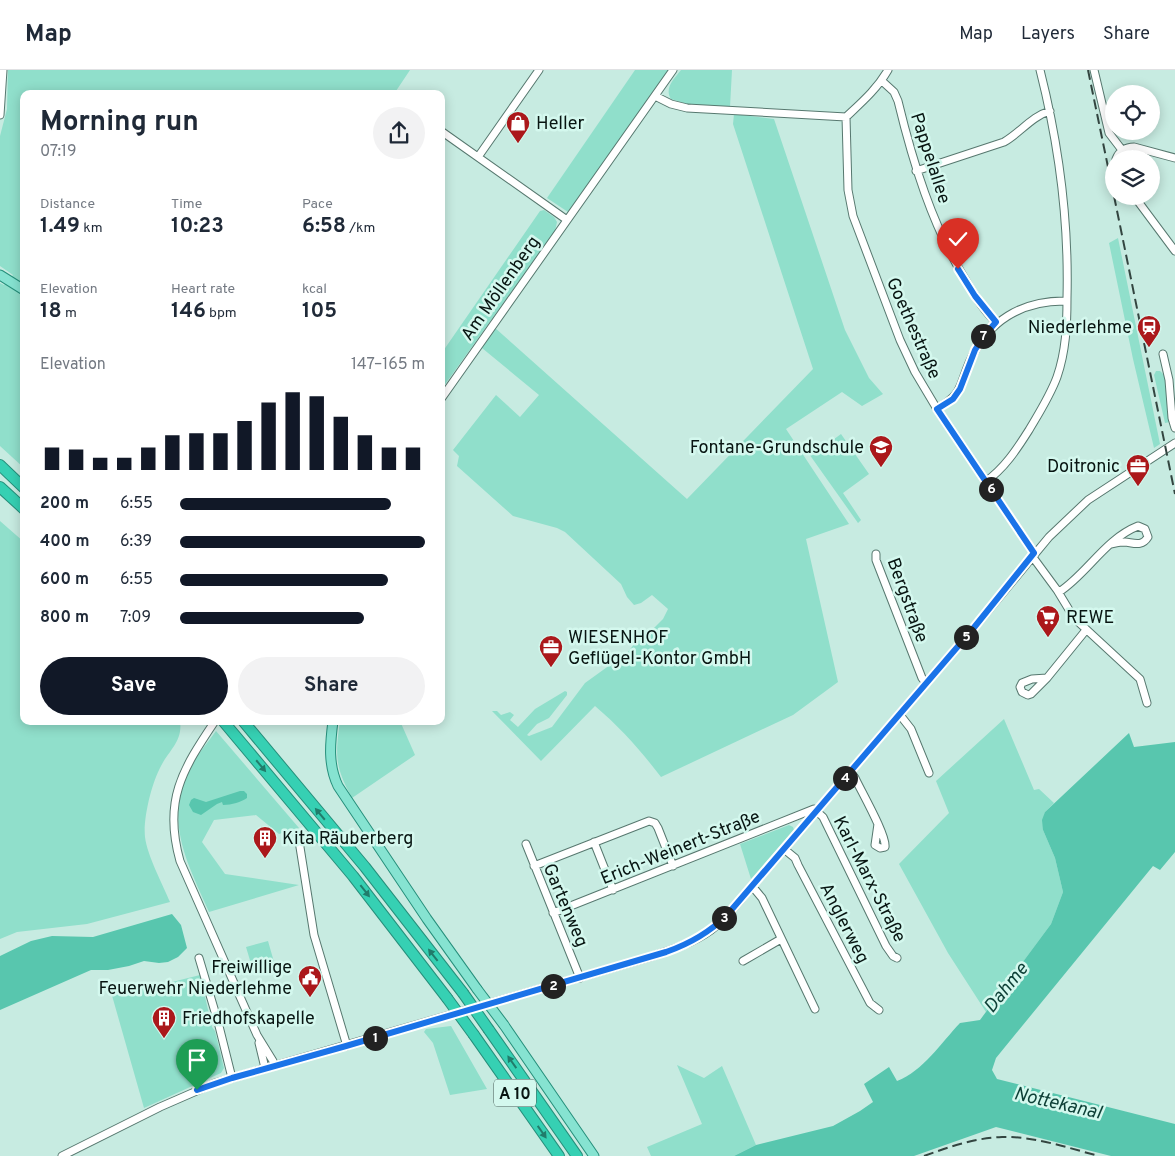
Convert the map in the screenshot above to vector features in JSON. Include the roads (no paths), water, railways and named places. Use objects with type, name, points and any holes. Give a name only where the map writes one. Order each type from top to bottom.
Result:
[{"type":"highway","points":[[0,465],[20,484]]},
{"type":"highway","points":[[0,487],[20,505]]},
{"type":"highway","name":"A 10","points":[[227,725],[353,876],[447,998],[557,1153]]},
{"type":"highway","name":"A 10","points":[[247,725],[365,868],[463,993],[577,1156]]},
{"type":"main road","points":[[0,275],[20,288]]},
{"type":"main road","points":[[333,725],[330,756],[334,777],[338,786],[426,918],[504,1025],[594,1156]]},
{"type":"street","points":[[0,115],[3,70]]},
{"type":"street","points":[[478,157],[539,70]]},
{"type":"street","name":"Am Möllenberg","points":[[445,393],[673,70]]},
{"type":"street","points":[[655,96],[671,104],[687,108],[846,116],[866,98],[888,70]]},
{"type":"street","points":[[985,482],[1007,461],[1023,439],[1050,392],[1057,377],[1063,354],[1067,322],[1067,255],[1063,190],[1050,111],[1040,70]]},
{"type":"street","points":[[1094,70],[1109,133],[1122,150],[1128,147],[1145,150]]},
{"type":"street","name":"Pappelallee","points":[[882,80],[894,92],[898,102],[916,170],[943,238],[958,269],[975,296],[996,322]]},
{"type":"street","points":[[916,170],[1004,142],[1012,138],[1038,116],[1050,111]]},
{"type":"street","name":"Goethestraße","points":[[846,116],[848,190],[857,229],[900,340],[937,409],[1033,555]]},
{"type":"street","points":[[445,134],[567,220]]},
{"type":"street","points":[[1160,154],[1175,158]]},
{"type":"street","points":[[1141,205],[1175,251]]},
{"type":"street","points":[[937,409],[953,399],[960,389],[975,350],[996,322],[1021,309],[1049,302],[1067,301]]},
{"type":"street","points":[[1163,354],[1169,380],[1172,418],[1175,428]]},
{"type":"street","name":"Karl-Marx-Straße","points":[[62,1156],[191,1092],[265,1068],[666,952],[694,940],[712,929],[818,811],[972,630],[1033,555],[1081,506],[1109,485],[1175,443]]},
{"type":"street","points":[[1059,592],[1069,586],[1094,559],[1111,544],[1125,532],[1138,526],[1145,529],[1148,537],[1143,543],[1139,544],[1122,542],[1111,544]]},
{"type":"street","name":"Bergstraße","points":[[876,554],[876,560],[897,616],[922,678],[926,683]]},
{"type":"street","points":[[1033,555],[1059,592],[1074,618],[1140,679],[1147,703]]},
{"type":"street","points":[[1047,678],[1086,630]]},
{"type":"street","points":[[900,715],[911,729],[929,773]]},
{"type":"street","points":[[212,725],[192,756],[178,788],[173,818],[174,843],[180,862],[257,1035],[273,1061],[274,1066]]},
{"type":"street","name":"Karl-Marx-Straße","points":[[850,772],[855,778],[878,824]]},
{"type":"street","name":"Erich-Weinert-Straße","points":[[553,913],[810,811],[818,811]]},
{"type":"street","name":"Karl-Marx-Straße","points":[[818,811],[823,817],[886,946],[893,956],[897,958]]},
{"type":"street","points":[[534,866],[649,821],[655,823],[658,828],[673,866]]},
{"type":"street","points":[[299,841],[314,935],[346,1046]]},
{"type":"street","points":[[594,842],[613,890]]},
{"type":"street","name":"Gartenweg","points":[[526,844],[580,978]]},
{"type":"street","name":"Anglerweg","points":[[784,849],[795,858],[870,1003],[879,1010]]},
{"type":"street","points":[[752,886],[762,898],[815,1010]]},
{"type":"street","points":[[743,961],[781,939]]},
{"type":"street","points":[[198,958],[218,1022],[232,1078]]},
{"type":"street","points":[[257,1035],[265,1068]]},
{"type":"water","points":[[1129,733],[1134,747],[1175,742],[1175,852],[1160,870],[1153,866],[996,1058],[992,1070],[997,1079],[1175,1124],[1175,1156],[1111,1156],[996,1127],[914,1156],[734,1156],[756,1145],[833,1126],[873,1102],[864,1084],[889,1067],[897,1081],[923,1064],[960,1023],[980,1020],[1051,924],[1063,892],[1055,858],[1043,830],[1042,820],[1045,812]]},
{"type":"water","points":[[244,791],[247,794],[247,798],[230,804],[223,805],[222,802],[201,815],[193,812],[189,805],[194,798],[206,802]]},
{"type":"water","points":[[172,914],[181,925],[187,948],[178,957],[168,962],[144,961],[108,970],[91,970],[0,1010],[0,956],[31,941],[52,936],[93,937]]},
{"type":"railway","points":[[1088,70],[1105,152]]},
{"type":"railway","points":[[1116,205],[1175,494]]},
{"type":"railway","points":[[924,1156],[972,1141],[1002,1137],[1039,1140],[1099,1156]]},
{"type":"place","name":"Heller","points":[[518,144]]},
{"type":"place","name":"Niederlehme","points":[[1149,348]]},
{"type":"place","name":"Fontane-Grundschule","points":[[881,468]]},
{"type":"place","name":"Doitronic","points":[[1138,487]]},
{"type":"place","name":"REWE","points":[[1048,638]]},
{"type":"place","name":"WIESENHOF Geflügel-Kontor GmbH","points":[[551,668]]},
{"type":"place","name":"Kita Räuberberg","points":[[265,859]]},
{"type":"place","name":"Freiwillige Feuerwehr Niederlehme","points":[[310,998]]},
{"type":"place","name":"Friedhofskapelle","points":[[164,1039]]},
{"type":"water label","name":"Dahme","points":[[1005,987]]},
{"type":"water label","name":"Nottekanal","points":[[1058,1102]]}]
